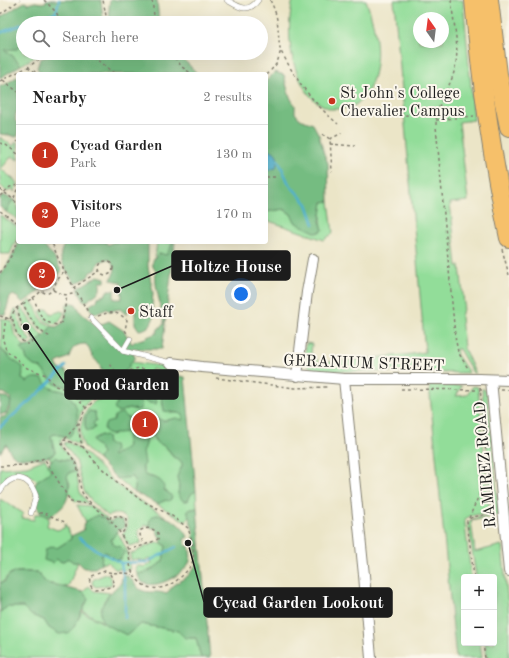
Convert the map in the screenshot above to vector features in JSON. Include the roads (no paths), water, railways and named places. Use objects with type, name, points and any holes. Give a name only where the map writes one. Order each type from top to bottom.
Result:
[{"type":"highway","points":[[474,0],[485,132],[509,238]]},
{"type":"highway","points":[[485,132],[509,127],[498,74],[489,0]]},
{"type":"highway","points":[[485,132],[509,136]]},
{"type":"street","points":[[297,376],[307,292],[313,259]]},
{"type":"street","name":"GERANIUM STREET","points":[[170,363],[297,376],[344,379],[509,380]]},
{"type":"street","points":[[344,379],[371,658]]},
{"type":"street","name":"RAMIREZ ROAD","points":[[491,380],[509,571]]},
{"type":"lane","points":[[228,0],[238,7],[245,8],[253,6],[258,0]]},
{"type":"lane","points":[[91,318],[124,351],[170,363]]},
{"type":"lane","points":[[124,351],[130,339]]},
{"type":"lane","points":[[0,491],[8,481],[22,479],[30,483],[36,496],[31,513]]},
{"type":"water","points":[[268,149],[277,155],[276,168],[268,170]]},
{"type":"waterway","points":[[45,16],[56,12],[59,0]]},
{"type":"waterway","points":[[0,33],[16,27]]},
{"type":"waterway","points":[[278,160],[289,184],[307,204],[314,224]]},
{"type":"waterway","points":[[0,427],[41,391],[66,366]]},
{"type":"waterway","points":[[79,538],[95,549],[121,563],[147,562],[176,547]]},
{"type":"waterway","points":[[121,563],[125,585],[125,618]]},
{"type":"place","name":"St John's College Chevalier Campus","points":[[332,101]]},
{"type":"place","name":"Visitors","points":[[42,275]]},
{"type":"place","name":"Holtze House","points":[[117,290]]},
{"type":"place","name":"Staff","points":[[131,311]]},
{"type":"place","name":"Food Garden","points":[[26,327]]},
{"type":"place","name":"Cycad Garden","points":[[145,424]]},
{"type":"place","name":"Cycad Garden Lookout","points":[[188,543]]}]
